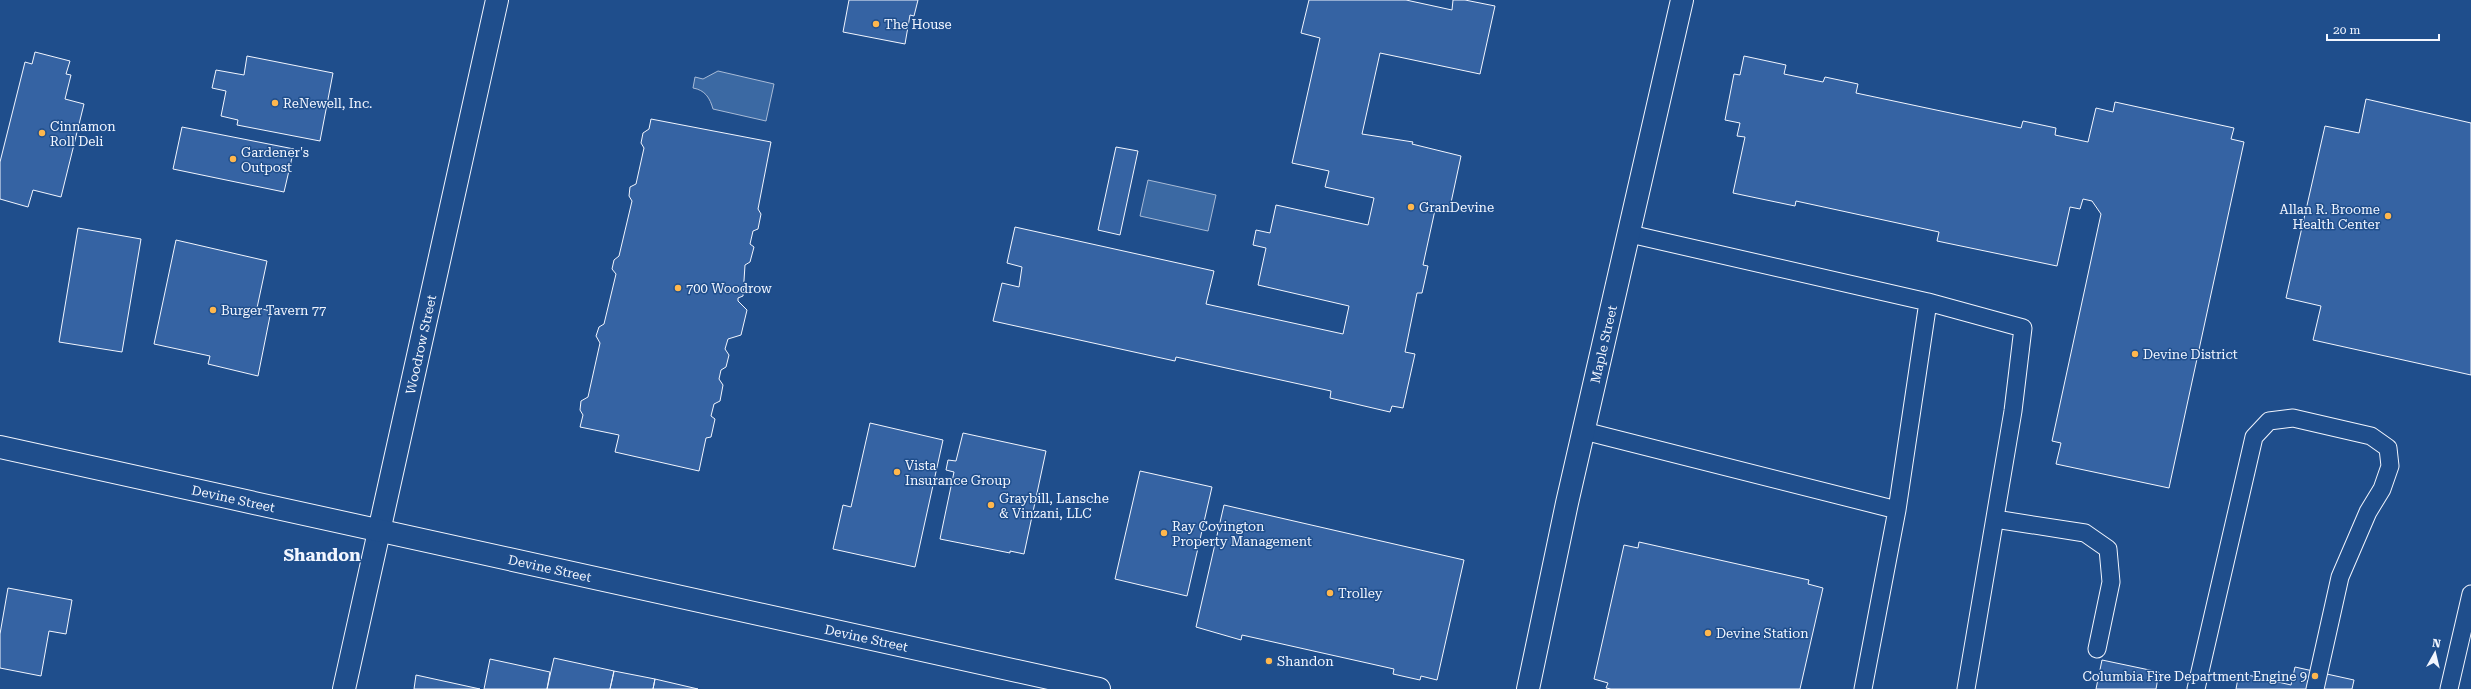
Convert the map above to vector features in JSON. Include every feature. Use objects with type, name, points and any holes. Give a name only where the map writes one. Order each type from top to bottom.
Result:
[{"type":"street","name":"Woodrow Street","points":[[344,689],[497,0]]},
{"type":"street","name":"Maple Street","points":[[1528,689],[1584,431],[1682,0]]},
{"type":"street","name":"Devine Street","points":[[0,447],[1099,689]]},
{"type":"lane","points":[[1630,234],[1928,302],[2023,328],[2013,411],[1966,689]]},
{"type":"lane","points":[[1863,689],[1897,510],[1928,302]]},
{"type":"lane","points":[[2196,689],[2254,437],[2269,421],[2293,418],[2371,436],[2388,448],[2390,466],[2382,488],[2368,512],[2340,577],[2315,689]]},
{"type":"lane","points":[[1584,431],[1897,510]]},
{"type":"lane","points":[[1995,519],[2085,532],[2108,549],[2111,582],[2097,649]]},
{"type":"lane","points":[[2449,689],[2471,594]]},
{"type":"water","points":[[718,71],[774,84],[766,121],[713,109],[706,95],[693,88],[695,77],[703,79]]},
{"type":"water","points":[[1148,180],[1216,195],[1208,231],[1140,216]]},
{"type":"building","name":"The House","points":[[849,0],[918,0],[914,16],[910,15],[905,44],[843,32]]},
{"type":"building","name":"GranDevine","points":[[1309,0],[1406,0],[1452,10],[1453,0],[1465,0],[1495,6],[1480,74],[1380,53],[1362,134],[1413,142],[1412,144],[1461,156],[1449,212],[1435,210],[1423,265],[1428,266],[1422,293],[1417,293],[1405,352],[1415,354],[1403,408],[1392,406],[1390,412],[1330,398],[1331,391],[1176,357],[1175,361],[993,321],[1002,283],[1019,287],[1022,267],[1007,263],[1015,227],[1214,271],[1206,304],[1343,334],[1349,306],[1258,285],[1266,248],[1253,245],[1256,230],[1270,233],[1276,205],[1368,225],[1374,198],[1325,187],[1329,171],[1292,163],[1320,38],[1301,33]]},
{"type":"building","name":"Cinnamon Roll Deli","points":[[35,52],[70,61],[66,74],[71,75],[65,99],[84,104],[61,197],[33,190],[28,207],[0,199],[0,162],[25,62],[32,64]]},
{"type":"building","name":"ReNewell, Inc.","points":[[247,56],[333,73],[320,141],[237,125],[238,120],[221,116],[226,91],[212,88],[216,70],[244,75]]},
{"type":"building","name":"Devine District","points":[[1744,56],[1786,65],[1784,74],[1823,82],[1825,77],[1858,84],[1856,93],[2021,128],[2023,121],[2056,128],[2055,135],[2088,142],[2096,108],[2113,112],[2115,102],[2234,128],[2231,139],[2244,142],[2169,488],[2056,464],[2061,443],[2052,441],[2101,214],[2092,201],[2083,199],[2080,209],[2070,207],[2057,266],[1937,241],[1939,232],[1796,201],[1795,206],[1733,193],[1745,137],[1737,136],[1740,123],[1725,120],[1734,74],[1740,75]]},
{"type":"building","name":"Allan R. Broome Health Center","points":[[2366,99],[2471,123],[2471,375],[2313,340],[2321,306],[2286,298],[2325,126],[2359,133]]},
{"type":"building","name":"700 Woodrow","points":[[651,119],[771,142],[758,209],[761,214],[758,229],[753,231],[750,244],[754,247],[750,262],[745,265],[743,296],[738,298],[738,301],[747,310],[741,335],[728,339],[725,349],[729,355],[726,367],[721,370],[719,379],[723,385],[720,401],[714,404],[711,416],[715,419],[711,437],[706,438],[699,471],[615,452],[619,435],[580,427],[583,415],[580,410],[581,401],[588,397],[600,343],[596,336],[599,327],[604,324],[616,274],[612,269],[614,260],[619,256],[632,201],[629,196],[630,187],[636,184],[644,148],[641,143],[643,133],[649,129]]},
{"type":"building","name":"Gardener's Outpost","points":[[182,127],[294,149],[284,192],[173,169]]},
{"type":"building","points":[[1116,147],[1138,151],[1120,235],[1098,230]]},
{"type":"building","points":[[78,228],[141,239],[122,352],[59,342]]},
{"type":"building","name":"Burger Tavern 77","points":[[176,240],[267,261],[257,308],[271,311],[258,376],[208,364],[210,356],[154,344]]},
{"type":"building","name":"Vista Insurance Group","points":[[870,423],[943,440],[915,567],[833,549],[843,505],[851,507]]},
{"type":"building","name":"Graybill, Lansche & Vinzani, LLC","points":[[963,433],[1046,451],[1024,554],[1010,551],[1010,553],[940,539],[954,472],[946,470],[948,460],[956,461]]},
{"type":"building","name":"Ray Covington Property Management","points":[[1140,471],[1212,487],[1187,596],[1115,579]]},
{"type":"building","name":"Trolley","points":[[1224,505],[1464,560],[1437,680],[1421,676],[1420,680],[1393,674],[1394,669],[1242,635],[1241,640],[1196,627]]},
{"type":"building","name":"Devine Station","points":[[1639,542],[1809,580],[1808,584],[1823,588],[1800,689],[1611,689],[1606,688],[1608,683],[1594,679],[1624,545],[1638,548]]},
{"type":"building","points":[[8,588],[72,600],[66,634],[49,631],[41,676],[0,668],[0,634]]},
{"type":"building","points":[[554,658],[614,671],[610,689],[547,689]]},
{"type":"building","points":[[490,659],[550,672],[547,689],[484,689]]},
{"type":"building","points":[[2102,660],[2159,672],[2156,689],[2096,689]]},
{"type":"building","name":"Columbia Fire Department Engine 9","points":[[2295,667],[2354,680],[2352,689],[2236,689],[2239,673],[2291,685]]},
{"type":"building","points":[[614,671],[655,679],[653,689],[610,689]]},
{"type":"building","points":[[416,675],[480,689],[414,689]]},
{"type":"building","points":[[655,679],[698,689],[653,689]]},
{"type":"place","name":"The House","points":[[876,24]]},
{"type":"place","name":"ReNewell, Inc.","points":[[275,103]]},
{"type":"place","name":"Cinnamon Roll Deli","points":[[42,133]]},
{"type":"place","name":"Gardener's Outpost","points":[[233,159]]},
{"type":"place","name":"GranDevine","points":[[1411,207]]},
{"type":"place","name":"Allan R. Broome Health Center","points":[[2388,216]]},
{"type":"place","name":"700 Woodrow","points":[[678,288]]},
{"type":"place","name":"Burger Tavern 77","points":[[213,310]]},
{"type":"place","name":"Devine District","points":[[2135,354]]},
{"type":"place","name":"Vista Insurance Group","points":[[897,472]]},
{"type":"place","name":"Graybill, Lansche & Vinzani, LLC","points":[[991,505]]},
{"type":"place","name":"Ray Covington Property Management","points":[[1164,533]]},
{"type":"place","name":"Trolley","points":[[1330,593]]},
{"type":"place","name":"Devine Station","points":[[1708,633]]},
{"type":"place","name":"Shandon","points":[[1269,661]]},
{"type":"place","name":"Columbia Fire Department Engine 9","points":[[2315,676]]},
{"type":"district","name":"Shandon","points":[[322,555]]}]
